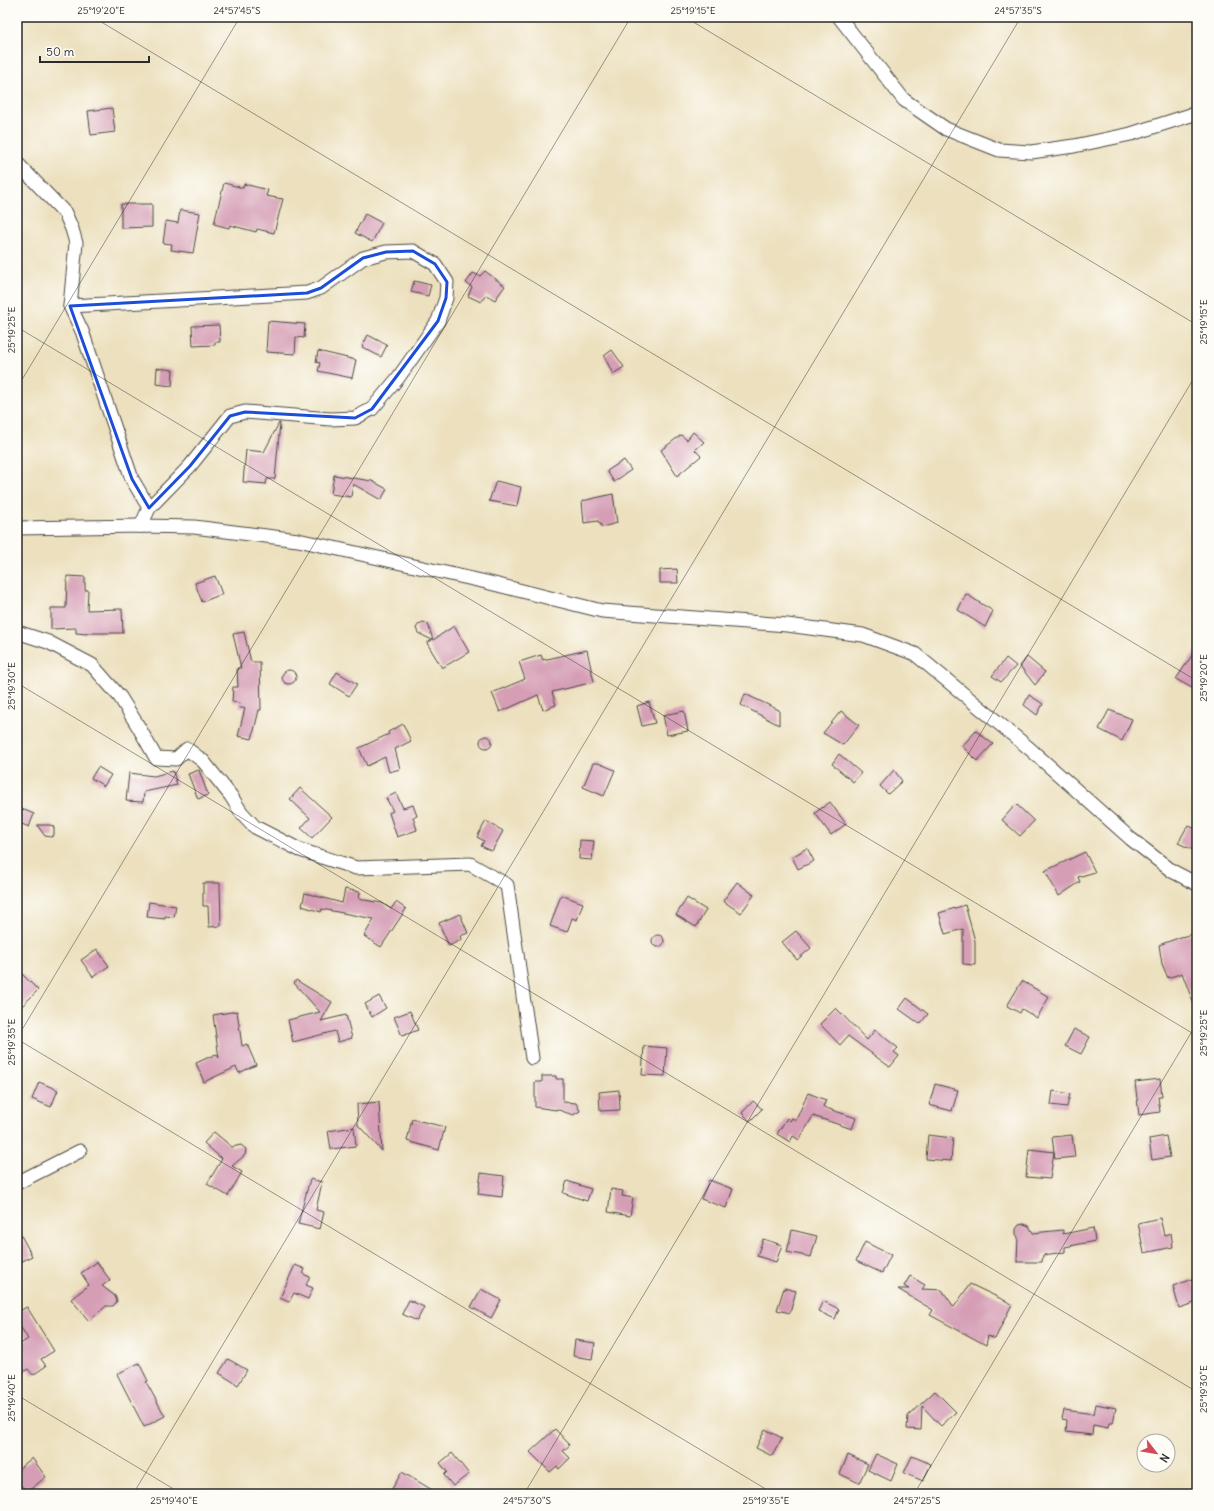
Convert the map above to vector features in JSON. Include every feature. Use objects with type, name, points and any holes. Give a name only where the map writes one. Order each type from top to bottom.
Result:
[{"type":"street","points":[[839,17],[904,100],[946,129],[999,150],[1031,152],[1074,146],[1131,134],[1197,113]]},
{"type":"street","points":[[17,163],[66,213],[76,243],[70,306],[82,331],[132,479],[149,508]]},
{"type":"street","points":[[70,306],[307,293],[321,288],[363,258],[386,252],[413,251],[435,264],[446,282],[446,298],[438,321],[398,378],[372,409],[355,418],[330,419],[245,412],[230,416],[190,466],[149,508],[141,526]]},
{"type":"street","points":[[17,528],[141,526],[194,527],[298,540],[486,582],[602,611],[786,624],[863,635],[915,654],[1030,749],[1131,839],[1172,872],[1197,884]]},
{"type":"street","points":[[17,632],[48,642],[92,665],[120,697],[156,758],[176,759],[187,749],[191,751],[203,761],[231,796],[241,812],[255,827],[300,850],[356,868],[470,864],[507,884],[532,1058]]},
{"type":"street","points":[[17,1183],[80,1151]]},
{"type":"highlighted area","points":[[413,251],[435,264],[447,282],[446,298],[438,321],[372,409],[355,418],[245,412],[230,416],[190,466],[149,508],[132,479],[70,306],[307,293],[321,288],[363,258],[386,252]]},
{"type":"building","points":[[112,108],[115,132],[91,135],[88,111]]},
{"type":"building","points":[[224,183],[243,188],[244,184],[268,190],[266,196],[283,199],[274,233],[257,229],[256,232],[230,225],[229,228],[214,224]]},
{"type":"building","points":[[121,204],[152,204],[152,227],[121,228]]},
{"type":"building","points":[[180,210],[200,213],[193,253],[171,250],[172,244],[163,243],[166,221],[178,223]]},
{"type":"building","points":[[365,214],[382,223],[372,242],[355,233]]},
{"type":"building","points":[[485,271],[505,286],[495,300],[486,295],[481,302],[468,296],[472,287],[466,283],[473,273],[480,276]]},
{"type":"building","points":[[414,281],[431,285],[428,296],[411,292]]},
{"type":"building","points":[[268,321],[305,324],[304,338],[296,337],[295,354],[266,352]]},
{"type":"building","points":[[219,325],[220,342],[215,342],[215,345],[193,346],[192,326]]},
{"type":"building","points":[[368,335],[387,345],[381,357],[362,347]]},
{"type":"building","points":[[612,350],[624,367],[613,374],[604,356]]},
{"type":"building","points":[[318,351],[356,360],[352,378],[318,371],[320,363],[316,362]]},
{"type":"building","points":[[157,368],[173,370],[172,386],[156,384]]},
{"type":"building","points":[[279,423],[275,479],[267,479],[266,484],[243,482],[246,450],[264,452]]},
{"type":"building","points":[[693,432],[704,442],[695,450],[701,456],[677,476],[661,450],[681,435],[687,440]]},
{"type":"building","points":[[624,460],[631,470],[614,482],[607,471]]},
{"type":"building","points":[[334,475],[372,481],[387,489],[381,500],[353,484],[351,497],[331,494]]},
{"type":"building","points":[[496,481],[521,487],[517,506],[489,501]]},
{"type":"building","points":[[613,494],[617,523],[602,527],[598,521],[584,523],[582,501]]},
{"type":"building","points":[[677,569],[678,583],[660,583],[660,570]]},
{"type":"building","points":[[67,576],[85,577],[85,590],[88,590],[87,610],[122,609],[123,633],[87,634],[76,633],[76,628],[51,629],[51,608],[66,608]]},
{"type":"building","points":[[215,576],[222,594],[202,602],[195,583]]},
{"type":"building","points":[[966,594],[993,611],[985,627],[958,610]]},
{"type":"building","points":[[423,622],[428,624],[433,640],[454,626],[469,652],[442,668],[427,643],[432,640],[418,633],[416,628]]},
{"type":"building","points":[[244,632],[251,662],[260,662],[261,710],[259,710],[252,739],[238,736],[245,708],[239,708],[240,703],[232,702],[233,687],[238,687],[237,668],[241,668],[233,634]]},
{"type":"building","points":[[1197,648],[1197,691],[1176,679]]},
{"type":"building","points":[[587,650],[594,682],[552,692],[556,705],[543,710],[538,695],[500,712],[492,693],[525,679],[519,662],[541,655],[543,660]]},
{"type":"building","points":[[1027,657],[1045,672],[1035,685],[1020,666]]},
{"type":"building","points":[[1006,658],[1016,666],[1001,682],[992,676]]},
{"type":"building","points":[[289,670],[294,672],[296,677],[294,682],[289,684],[284,682],[282,677],[284,672]]},
{"type":"building","points":[[337,672],[357,684],[349,696],[330,684]]},
{"type":"building","points":[[745,694],[779,710],[779,725],[741,705]]},
{"type":"building","points":[[1029,695],[1043,704],[1037,715],[1024,705]]},
{"type":"building","points":[[649,702],[655,723],[642,726],[637,706]]},
{"type":"building","points":[[1109,710],[1132,719],[1122,741],[1099,729]]},
{"type":"building","points":[[684,711],[688,731],[667,735],[663,715]]},
{"type":"building","points":[[841,711],[859,725],[843,745],[823,733]]},
{"type":"building","points":[[403,724],[411,741],[395,749],[400,769],[389,772],[385,757],[367,766],[359,748],[389,734],[388,732]]},
{"type":"building","points":[[976,731],[993,744],[977,761],[962,746]]},
{"type":"building","points":[[486,736],[490,738],[492,742],[490,746],[486,748],[482,746],[480,742],[482,738]]},
{"type":"building","points":[[839,754],[861,773],[853,782],[832,764]]},
{"type":"building","points":[[593,763],[598,763],[615,770],[604,796],[583,787]]},
{"type":"building","points":[[98,767],[111,775],[104,786],[91,778]]},
{"type":"building","points":[[199,770],[208,795],[198,799],[188,774]]},
{"type":"building","points":[[894,770],[902,781],[888,794],[880,786]]},
{"type":"building","points":[[173,771],[177,785],[144,792],[143,802],[126,801],[129,773],[154,776]]},
{"type":"building","points":[[300,788],[332,817],[312,838],[301,828],[310,818],[290,799]]},
{"type":"building","points":[[396,793],[403,808],[413,805],[417,816],[413,817],[417,830],[397,837],[389,813],[393,811],[386,798]]},
{"type":"building","points":[[830,802],[846,824],[831,835],[815,813]]},
{"type":"building","points":[[1016,804],[1034,821],[1020,836],[1002,820]]},
{"type":"building","points":[[22,809],[34,814],[29,827],[17,822]]},
{"type":"building","points":[[486,821],[503,831],[492,851],[481,846],[484,841],[477,837]]},
{"type":"building","points":[[37,825],[53,826],[54,835],[51,837],[45,836]]},
{"type":"building","points":[[1188,825],[1197,830],[1197,844],[1193,850],[1178,843]]},
{"type":"building","points":[[580,840],[594,841],[592,860],[579,859]]},
{"type":"building","points":[[807,848],[814,861],[798,869],[792,857]]},
{"type":"building","points":[[1085,852],[1095,872],[1078,877],[1080,882],[1059,896],[1045,871]]},
{"type":"building","points":[[737,882],[754,895],[741,913],[723,901]]},
{"type":"building","points":[[203,883],[220,883],[221,926],[209,927],[208,906],[203,906]]},
{"type":"building","points":[[345,889],[360,892],[359,899],[382,903],[391,909],[396,902],[406,909],[381,947],[364,936],[374,919],[322,909],[321,912],[302,906],[305,893],[342,903]]},
{"type":"building","points":[[561,895],[583,903],[577,920],[572,918],[567,932],[550,926]]},
{"type":"building","points":[[687,898],[706,910],[696,927],[676,915]]},
{"type":"building","points":[[149,902],[176,906],[174,917],[165,916],[165,919],[147,917]]},
{"type":"building","points":[[965,905],[975,941],[975,965],[963,964],[963,929],[945,934],[939,913]]},
{"type":"building","points":[[460,914],[468,933],[460,936],[461,940],[449,946],[439,923]]},
{"type":"building","points":[[796,931],[811,948],[797,960],[782,942]]},
{"type":"building","points":[[1197,933],[1196,1010],[1182,973],[1168,978],[1162,964],[1159,945]]},
{"type":"building","points":[[658,935],[662,937],[664,941],[662,945],[658,947],[654,945],[652,941],[654,937]]},
{"type":"building","points":[[97,949],[109,966],[93,977],[81,960]]},
{"type":"building","points":[[17,969],[38,990],[17,1011]]},
{"type":"building","points":[[296,980],[332,1002],[321,1021],[346,1015],[352,1038],[338,1042],[335,1031],[293,1042],[288,1020],[320,1012],[294,983]]},
{"type":"building","points":[[1022,981],[1049,997],[1037,1018],[1022,1009],[1020,1013],[1007,1006]]},
{"type":"building","points":[[379,996],[386,1008],[372,1017],[365,1004]]},
{"type":"building","points":[[907,998],[928,1014],[920,1024],[899,1009]]},
{"type":"building","points":[[836,1008],[867,1040],[875,1030],[898,1048],[894,1052],[899,1056],[890,1067],[848,1036],[840,1045],[820,1024]]},
{"type":"building","points":[[237,1011],[242,1046],[247,1044],[256,1065],[239,1073],[236,1067],[204,1082],[196,1063],[216,1054],[219,1058],[213,1015]]},
{"type":"building","points":[[410,1011],[418,1030],[402,1036],[394,1017]]},
{"type":"building","points":[[1074,1029],[1090,1037],[1081,1054],[1065,1046]]},
{"type":"building","points":[[644,1046],[667,1048],[665,1076],[642,1075]]},
{"type":"building","points":[[542,1076],[556,1076],[556,1079],[563,1079],[563,1102],[576,1103],[580,1111],[573,1115],[556,1109],[535,1107],[535,1082],[542,1082]]},
{"type":"building","points":[[1160,1079],[1162,1097],[1158,1097],[1160,1112],[1139,1115],[1135,1082]]},
{"type":"building","points":[[39,1082],[58,1090],[51,1107],[32,1099]]},
{"type":"building","points":[[935,1084],[958,1090],[952,1111],[929,1105]]},
{"type":"building","points":[[619,1090],[620,1110],[600,1111],[599,1092]]},
{"type":"building","points":[[1053,1091],[1070,1094],[1067,1107],[1051,1105]]},
{"type":"building","points":[[808,1093],[826,1100],[823,1107],[856,1118],[852,1129],[813,1116],[799,1140],[793,1136],[790,1142],[777,1134],[787,1118],[790,1121],[792,1118],[796,1120]]},
{"type":"building","points":[[753,1101],[762,1109],[750,1121],[742,1113]]},
{"type":"building","points":[[379,1102],[382,1151],[358,1125],[357,1104]]},
{"type":"building","points":[[412,1119],[445,1127],[439,1150],[407,1141]]},
{"type":"building","points":[[354,1127],[356,1146],[331,1149],[328,1131]]},
{"type":"building","points":[[214,1132],[232,1147],[241,1145],[246,1149],[245,1155],[232,1166],[242,1172],[228,1196],[207,1184],[222,1159],[204,1143]]},
{"type":"building","points":[[928,1135],[953,1138],[951,1161],[926,1159]]},
{"type":"building","points":[[1072,1135],[1075,1157],[1055,1159],[1052,1137]]},
{"type":"building","points":[[1166,1136],[1170,1157],[1152,1160],[1149,1139]]},
{"type":"building","points":[[1029,1149],[1054,1152],[1050,1179],[1026,1177]]},
{"type":"building","points":[[481,1173],[504,1176],[502,1197],[478,1194]]},
{"type":"building","points":[[310,1179],[322,1182],[316,1210],[324,1212],[320,1229],[298,1224]]},
{"type":"building","points":[[709,1180],[733,1189],[726,1208],[701,1199]]},
{"type":"building","points":[[567,1181],[591,1189],[587,1201],[563,1193]]},
{"type":"building","points":[[611,1189],[623,1191],[622,1196],[633,1198],[630,1216],[608,1212]]},
{"type":"building","points":[[1160,1218],[1164,1235],[1171,1233],[1173,1247],[1144,1253],[1138,1223]]},
{"type":"building","points":[[1024,1224],[1029,1226],[1033,1233],[1063,1230],[1063,1234],[1093,1228],[1095,1241],[1065,1247],[1065,1252],[1043,1255],[1042,1262],[1017,1262],[1018,1237],[1016,1234],[1016,1229],[1019,1225]]},
{"type":"building","points":[[17,1228],[32,1256],[17,1264]]},
{"type":"building","points":[[792,1230],[817,1236],[811,1257],[787,1252]]},
{"type":"building","points":[[763,1239],[782,1245],[776,1262],[757,1256]]},
{"type":"building","points":[[865,1242],[891,1255],[882,1273],[856,1261]]},
{"type":"building","points":[[97,1262],[110,1280],[102,1286],[115,1296],[117,1301],[113,1306],[106,1306],[89,1321],[71,1299],[89,1285],[81,1273]]},
{"type":"building","points":[[295,1265],[305,1269],[303,1274],[310,1277],[306,1285],[313,1288],[308,1299],[294,1293],[289,1302],[280,1298]]},
{"type":"building","points":[[910,1276],[925,1285],[922,1289],[942,1290],[954,1307],[970,1284],[1012,1304],[995,1339],[988,1336],[986,1345],[930,1315],[933,1310],[898,1289],[909,1289],[904,1286]]},
{"type":"building","points":[[1192,1279],[1197,1293],[1197,1302],[1179,1308],[1173,1286]]},
{"type":"building","points":[[784,1288],[796,1291],[790,1313],[777,1310]]},
{"type":"building","points":[[481,1289],[501,1300],[491,1318],[471,1307]]},
{"type":"building","points":[[409,1300],[424,1307],[417,1321],[402,1314]]},
{"type":"building","points":[[823,1301],[839,1309],[835,1319],[818,1311]]},
{"type":"building","points":[[27,1307],[54,1351],[41,1359],[46,1366],[33,1375],[28,1369],[17,1376],[17,1346],[28,1339],[17,1321],[17,1312]]},
{"type":"building","points":[[575,1340],[595,1343],[592,1359],[573,1356]]},
{"type":"building","points":[[228,1359],[247,1370],[238,1385],[219,1373]]},
{"type":"building","points":[[139,1363],[148,1381],[146,1382],[165,1416],[144,1427],[117,1374]]},
{"type":"building","points":[[935,1391],[956,1412],[941,1426],[922,1406],[921,1430],[907,1429],[908,1416]]},
{"type":"building","points":[[1096,1404],[1116,1408],[1113,1423],[1109,1423],[1108,1428],[1093,1425],[1092,1435],[1066,1432],[1067,1420],[1062,1419],[1064,1410],[1094,1414]]},
{"type":"building","points":[[555,1429],[570,1445],[563,1451],[570,1458],[559,1469],[557,1466],[550,1472],[530,1452]]},
{"type":"building","points":[[765,1429],[782,1438],[772,1456],[756,1448]]},
{"type":"building","points":[[452,1453],[469,1474],[453,1486],[444,1475],[447,1472],[440,1463]]},
{"type":"building","points":[[876,1454],[898,1464],[891,1481],[868,1470]]},
{"type":"building","points":[[848,1455],[868,1464],[859,1483],[840,1474]]},
{"type":"building","points":[[912,1456],[931,1464],[923,1481],[904,1473]]},
{"type":"building","points":[[32,1458],[46,1477],[27,1492],[17,1480],[17,1470]]},
{"type":"building","points":[[402,1472],[439,1494],[389,1494]]}]
